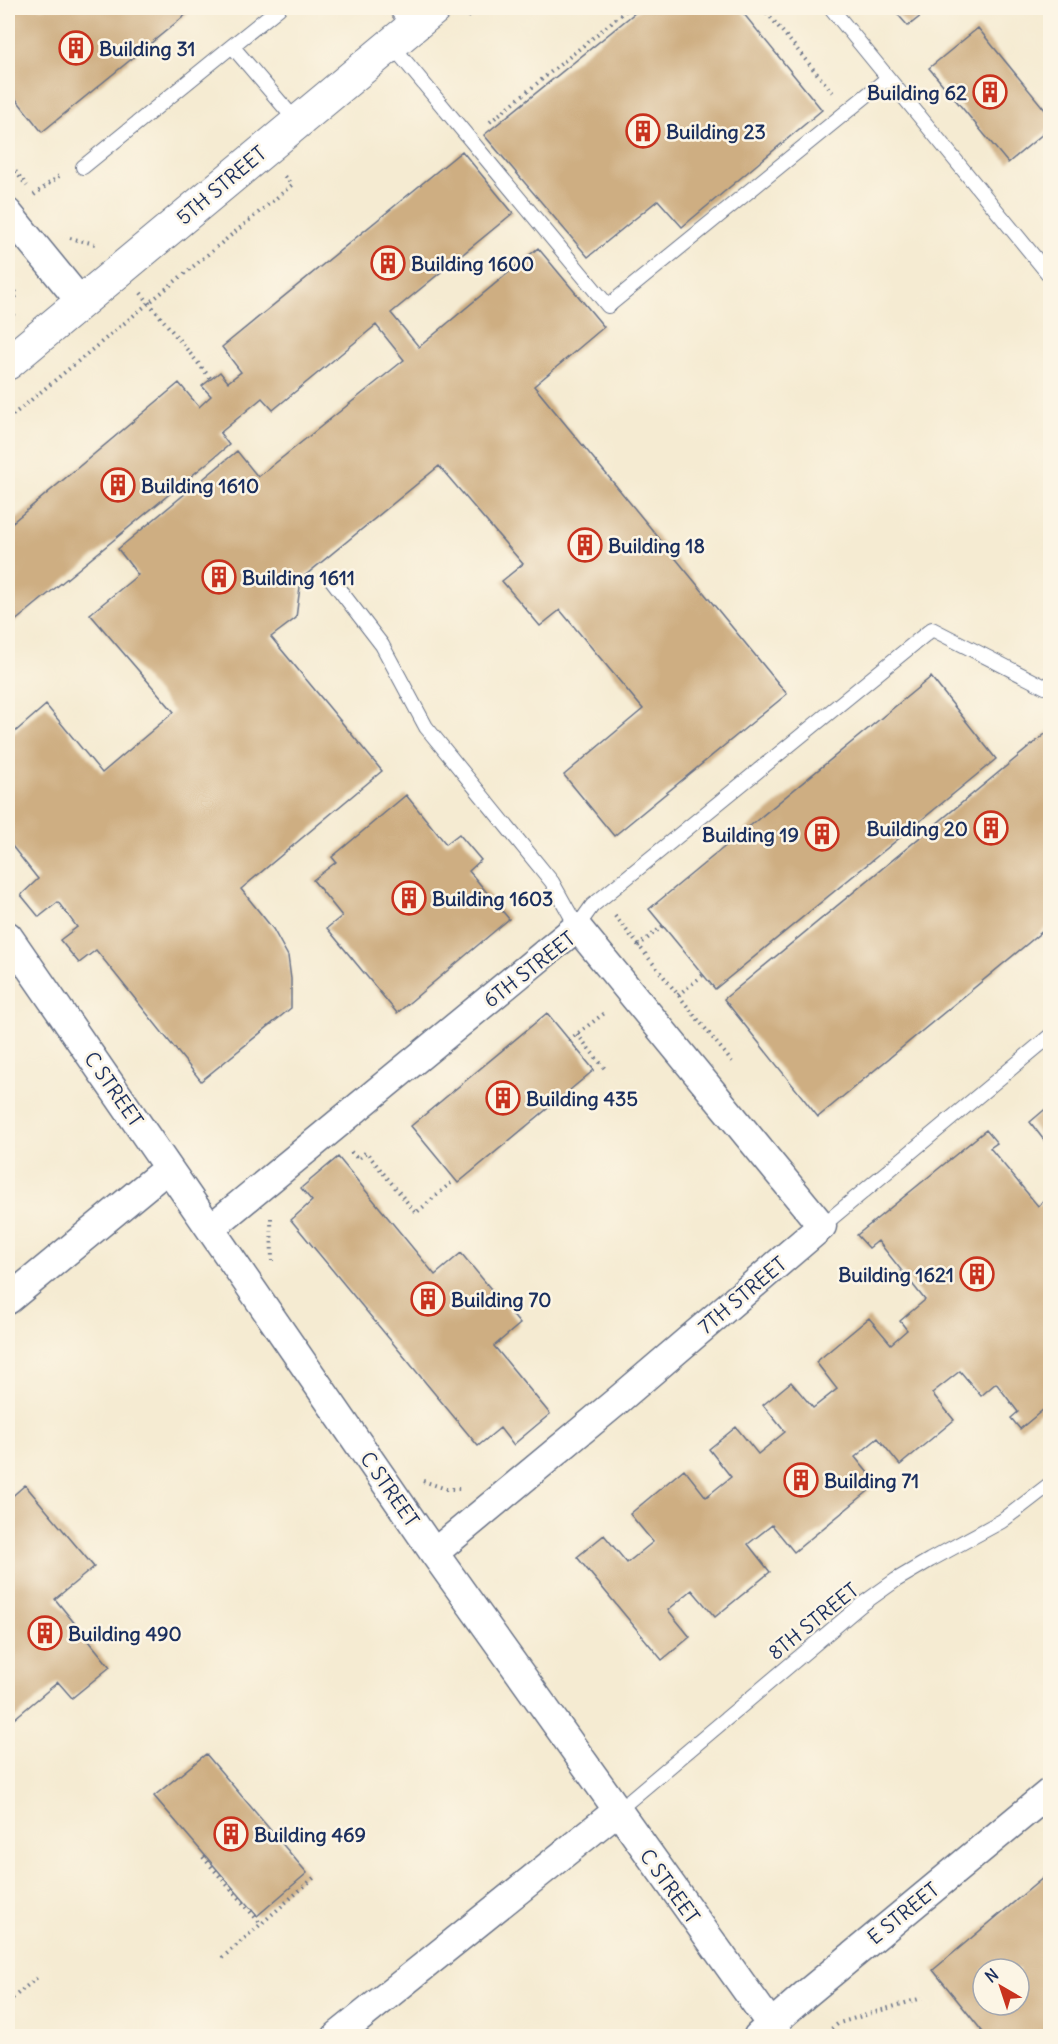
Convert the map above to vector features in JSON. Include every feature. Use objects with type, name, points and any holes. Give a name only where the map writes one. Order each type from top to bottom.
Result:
[{"type":"street","name":"5TH STREET","points":[[9,358],[419,22]]},
{"type":"street","points":[[8,213],[80,301]]},
{"type":"street","name":"6TH STREET","points":[[211,1228],[577,927],[822,1226]]},
{"type":"street","name":"C STREET","points":[[8,936],[769,2033]]},
{"type":"street","points":[[8,1300],[168,1168]]},
{"type":"street","name":"7TH STREET","points":[[434,1553],[822,1226]]},
{"type":"street","name":"E STREET","points":[[769,2033],[1050,1792]]},
{"type":"street","points":[[337,2037],[617,1811]]},
{"type":"lane","points":[[84,167],[279,8]]},
{"type":"lane","points":[[831,8],[1050,276]]},
{"type":"lane","points":[[419,22],[608,306],[888,78]]},
{"type":"lane","points":[[232,46],[297,122]]},
{"type":"lane","points":[[332,580],[382,645],[426,727],[552,882],[577,927],[592,906],[932,629],[1045,687],[1050,683]]},
{"type":"lane","name":"7TH STREET","points":[[822,1226],[1050,1036]]},
{"type":"lane","name":"8TH STREET","points":[[617,1811],[861,1605],[896,1580],[1002,1521],[1050,1484]]},
{"type":"path","points":[[419,22],[479,8]]},
{"type":"path","points":[[490,122],[629,8]]},
{"type":"path","points":[[763,8],[834,94]]},
{"type":"path","points":[[8,162],[42,204]]},
{"type":"path","points":[[8,419],[292,185],[281,171]]},
{"type":"path","points":[[34,195],[59,176]]},
{"type":"path","points":[[63,230],[70,238],[95,244],[99,242],[211,379]]},
{"type":"path","points":[[8,282],[18,295],[8,303],[15,313],[8,319]]},
{"type":"path","points":[[620,906],[615,917],[736,1068]]},
{"type":"path","points":[[638,946],[663,926]]},
{"type":"path","points":[[678,995],[703,975]]},
{"type":"path","points":[[569,1040],[630,993]]},
{"type":"path","points":[[577,1034],[606,1070]]},
{"type":"path","points":[[350,1150],[358,1159],[366,1152],[416,1213],[452,1182]]},
{"type":"path","points":[[270,1211],[272,1268]]},
{"type":"path","points":[[419,1479],[446,1489],[470,1488]]},
{"type":"path","points":[[203,1857],[261,1924]]},
{"type":"path","points":[[222,1958],[316,1876]]},
{"type":"path","points":[[8,2002],[40,1976]]},
{"type":"path","points":[[822,2037],[839,2023],[922,1998]]},
{"type":"building","name":"Building 31","points":[[8,8],[194,8],[42,132],[8,89]]},
{"type":"building","name":"Building 23","points":[[641,8],[739,8],[822,110],[682,227],[658,200],[588,257],[484,135]]},
{"type":"building","points":[[892,8],[931,8],[908,26]]},
{"type":"building","name":"Building 62","points":[[978,28],[1050,116],[1050,128],[1008,163],[929,68]]},
{"type":"building","points":[[462,151],[513,213],[391,313],[419,347],[538,248],[604,327],[534,386],[787,694],[614,836],[564,775],[643,709],[560,610],[540,626],[502,581],[523,564],[439,466],[301,579],[296,618],[271,637],[382,771],[241,889],[273,929],[288,956],[291,1008],[201,1081],[96,950],[79,963],[60,940],[77,927],[58,902],[39,917],[21,895],[38,879],[8,841],[8,738],[46,705],[102,773],[174,712],[90,614],[138,575],[118,549],[237,451],[258,477],[404,360],[376,325],[273,410],[262,398],[220,433],[229,445],[8,627],[8,526],[179,383],[199,407],[211,396],[202,386],[220,372],[228,382],[241,372],[222,347]]},
{"type":"building","name":"Building 19","points":[[931,677],[996,759],[715,989],[649,909]]},
{"type":"building","name":"Building 20","points":[[1050,730],[1050,925],[818,1117],[724,999]]},
{"type":"building","name":"Building 1603","points":[[406,795],[446,844],[459,834],[481,860],[469,871],[509,919],[397,1013],[327,928],[342,916],[313,880],[336,862],[332,857]]},
{"type":"building","name":"Building 435","points":[[547,1013],[594,1070],[458,1183],[411,1126]]},
{"type":"building","points":[[1050,1105],[1050,1148],[1030,1122]]},
{"type":"building","name":"Building 71","points":[[986,1130],[997,1143],[990,1148],[1038,1206],[1050,1196],[1050,1404],[1020,1429],[1011,1418],[1018,1412],[996,1383],[981,1396],[960,1371],[932,1393],[954,1420],[900,1465],[878,1438],[855,1457],[877,1484],[794,1552],[772,1525],[748,1544],[770,1572],[715,1617],[692,1590],[668,1610],[690,1637],[662,1660],[577,1557],[604,1535],[627,1563],[653,1542],[630,1514],[684,1469],[706,1497],[731,1477],[709,1449],[736,1427],[758,1454],[785,1432],[763,1405],[791,1382],[813,1408],[837,1389],[816,1362],[869,1318],[891,1344],[907,1330],[900,1321],[925,1300],[878,1241],[869,1248],[857,1235]]},
{"type":"building","name":"Building 70","points":[[338,1157],[435,1275],[461,1253],[520,1324],[494,1346],[550,1414],[513,1445],[500,1428],[478,1446],[291,1220],[312,1201],[301,1188]]},
{"type":"building","name":"Building 490","points":[[25,1485],[94,1567],[55,1599],[110,1667],[72,1698],[58,1682],[8,1724],[8,1500]]},
{"type":"building","name":"Building 469","points":[[206,1754],[307,1873],[257,1916],[154,1796]]},
{"type":"building","points":[[1050,1872],[1050,2036],[986,2036],[933,1970]]},
{"type":"place","name":"Building 31","points":[[76,48]]},
{"type":"place","name":"Building 62","points":[[990,92]]},
{"type":"place","name":"Building 23","points":[[643,131]]},
{"type":"place","name":"Building 1600","points":[[388,263]]},
{"type":"place","name":"Building 1610","points":[[118,485]]},
{"type":"place","name":"Building 18","points":[[585,545]]},
{"type":"place","name":"Building 1611","points":[[219,577]]},
{"type":"place","name":"Building 20","points":[[991,828]]},
{"type":"place","name":"Building 19","points":[[822,834]]},
{"type":"place","name":"Building 1603","points":[[409,898]]},
{"type":"place","name":"Building 435","points":[[503,1098]]},
{"type":"place","name":"Building 1621","points":[[977,1274]]},
{"type":"place","name":"Building 70","points":[[428,1299]]},
{"type":"place","name":"Building 71","points":[[801,1480]]},
{"type":"place","name":"Building 490","points":[[45,1633]]},
{"type":"place","name":"Building 469","points":[[231,1834]]}]
